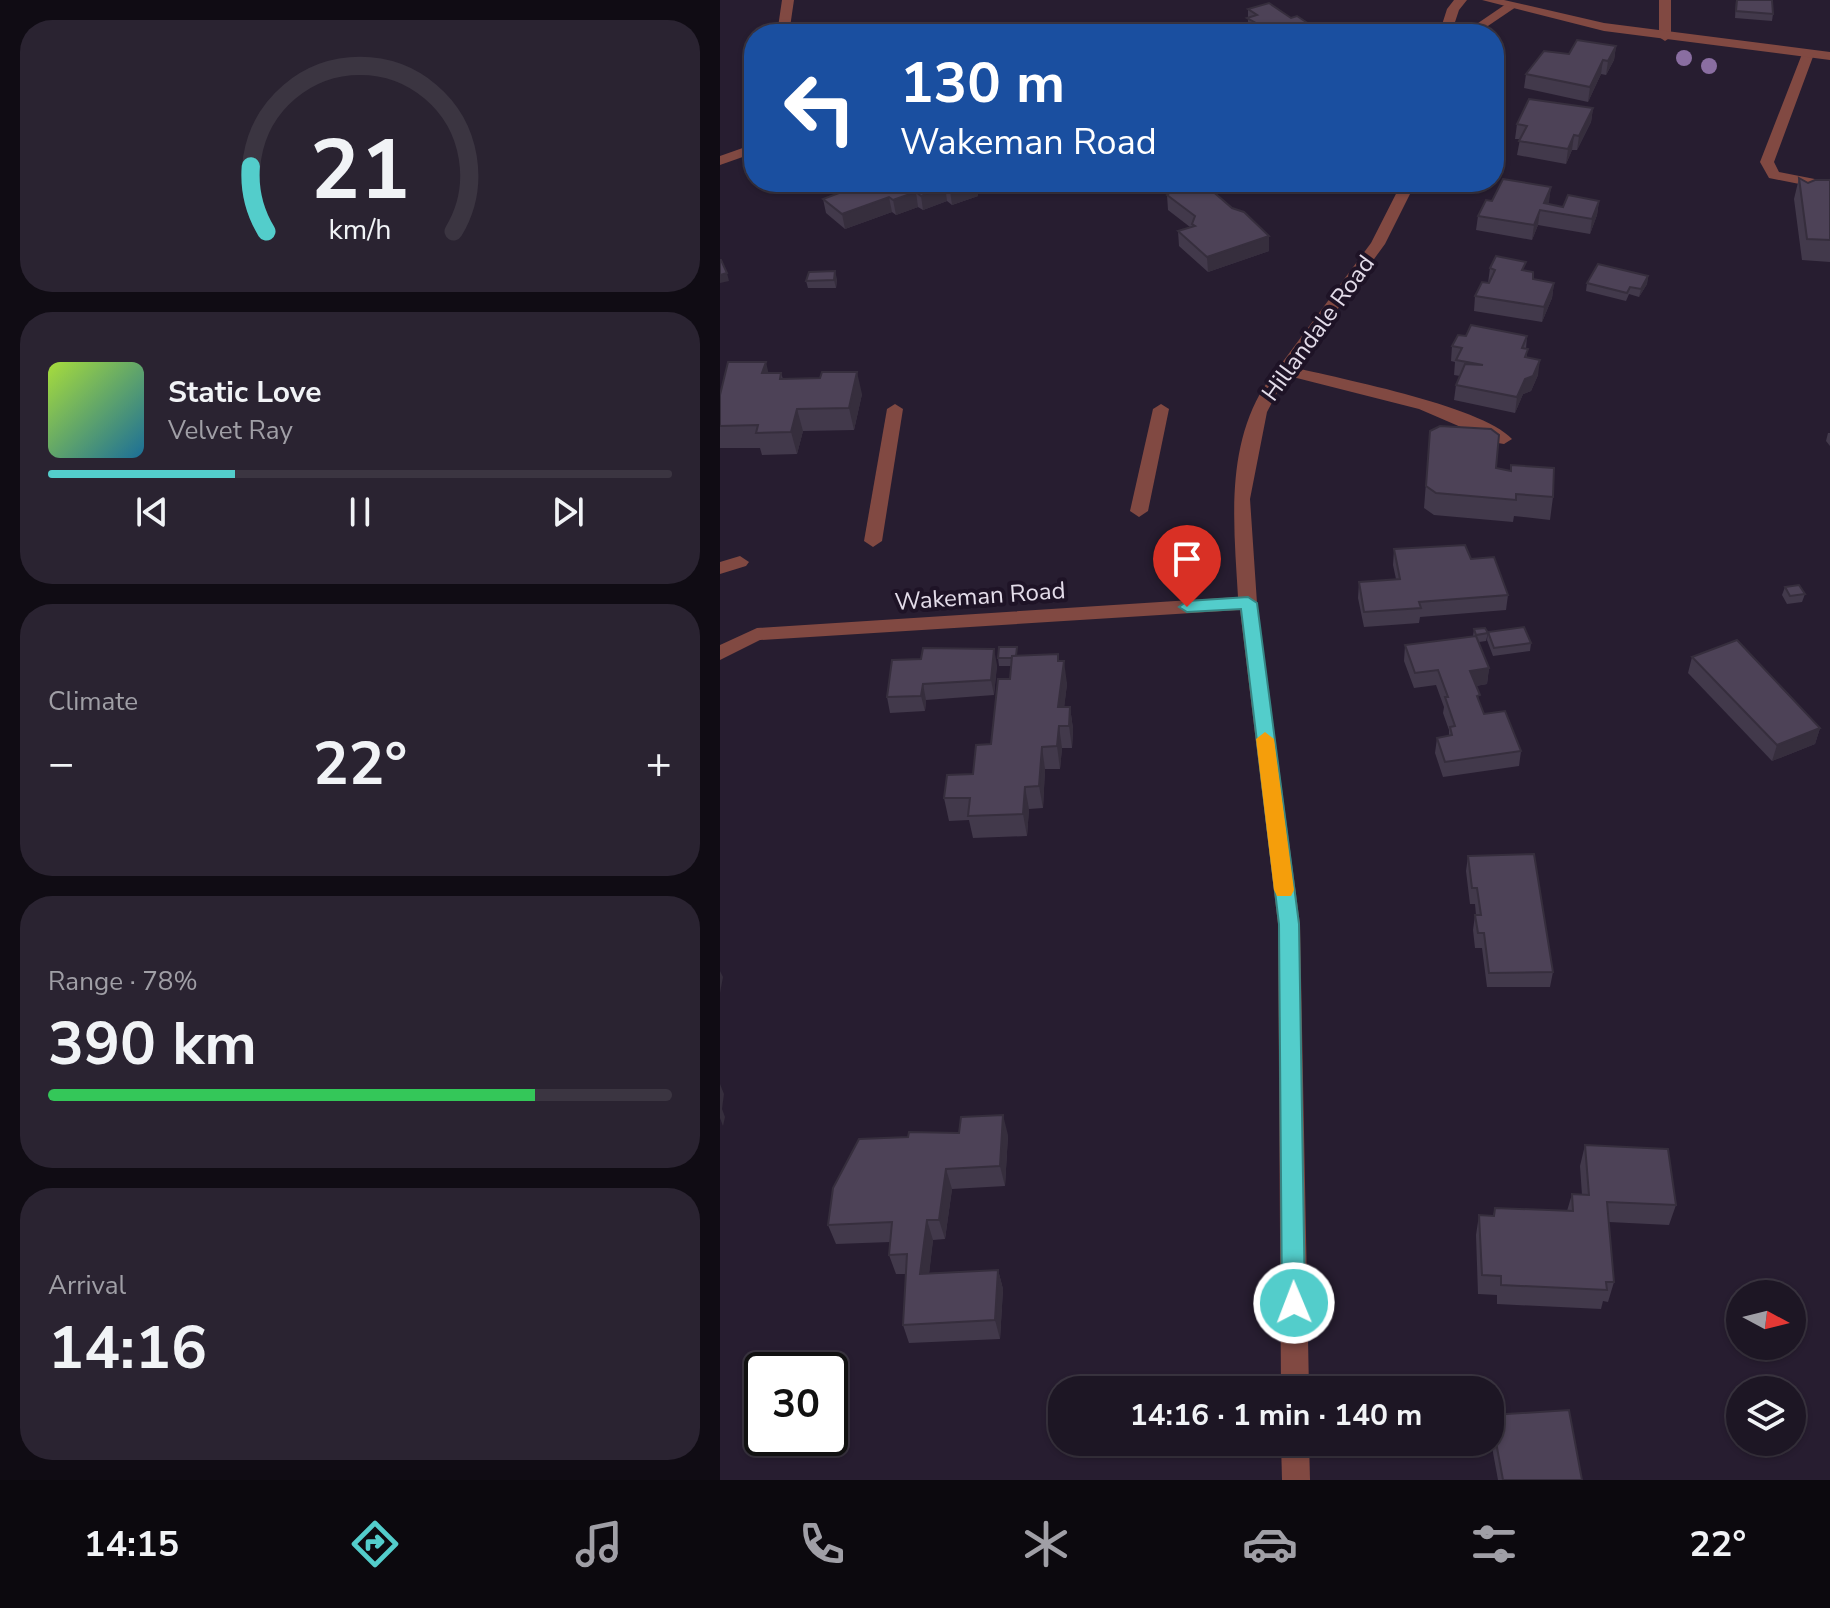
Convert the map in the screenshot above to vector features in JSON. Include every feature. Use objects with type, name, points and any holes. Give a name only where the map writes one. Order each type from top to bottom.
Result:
[{"type":"street","points":[[784,24],[788,0]]},
{"type":"street","points":[[1448,24],[1453,9],[1461,0]]},
{"type":"street","points":[[1488,0],[1604,27],[1665,37],[1830,56]]},
{"type":"street","points":[[1665,0],[1665,37]]},
{"type":"street","points":[[1484,24],[1510,7]]},
{"type":"street","points":[[1808,54],[1767,162],[1774,175],[1830,186]]},
{"type":"street","points":[[720,161],[744,152]]},
{"type":"street","name":"Hillandale Road","points":[[1295,1376],[1289,924],[1248,603],[1241,499],[1259,412],[1283,370],[1378,244],[1404,192]]},
{"type":"street","points":[[1283,370],[1408,402],[1490,431],[1504,439]]},
{"type":"street","points":[[873,541],[895,409]]},
{"type":"street","points":[[1139,511],[1161,409]]},
{"type":"street","points":[[720,568],[740,562]]},
{"type":"street","name":"Wakeman Road","points":[[720,653],[757,634],[1248,603]]},
{"type":"street","points":[[1295,1456],[1296,1480]]},
{"type":"building","points":[[1737,0],[1772,0],[1773,14],[1736,11]]},
{"type":"building","points":[[1269,3],[1291,18],[1297,16],[1309,24],[1258,24],[1247,18],[1257,15],[1248,9]]},
{"type":"building","points":[[1577,40],[1616,46],[1608,61],[1603,60],[1590,87],[1526,74],[1544,51],[1569,54]]},
{"type":"building","points":[[1529,99],[1593,108],[1579,136],[1574,135],[1568,149],[1519,141],[1527,126],[1517,124]]},
{"type":"building","points":[[1799,178],[1808,183],[1830,180],[1830,240],[1807,239]]},
{"type":"building","points":[[1504,179],[1551,187],[1544,203],[1563,207],[1568,195],[1599,201],[1592,219],[1540,210],[1534,225],[1478,216],[1486,200],[1492,201],[1496,192],[1504,192]]},
{"type":"building","points":[[842,192],[916,192],[893,200],[889,197],[842,214],[823,199]]},
{"type":"building","points":[[1171,192],[1214,192],[1232,208],[1244,212],[1269,236],[1207,257],[1178,231],[1195,226],[1192,224],[1195,216],[1167,195]]},
{"type":"building","points":[[1496,256],[1526,262],[1522,270],[1533,272],[1533,279],[1554,283],[1544,307],[1475,296],[1482,282],[1489,283],[1495,270],[1490,268]]},
{"type":"building","points":[[720,260],[727,273],[720,275]]},
{"type":"building","points":[[1598,264],[1648,276],[1641,289],[1630,287],[1627,293],[1587,283]]},
{"type":"building","points":[[835,271],[834,280],[806,281],[809,272]]},
{"type":"building","points":[[1471,325],[1527,336],[1522,348],[1528,349],[1525,357],[1540,360],[1533,376],[1525,379],[1517,397],[1456,385],[1465,364],[1483,365],[1456,360],[1462,348],[1452,346],[1458,335],[1466,336]]},
{"type":"building","points":[[728,362],[766,362],[762,373],[781,373],[780,379],[820,378],[822,372],[857,372],[849,408],[797,409],[791,432],[756,433],[758,425],[720,426],[720,395]]},
{"type":"building","points":[[1440,426],[1491,429],[1499,435],[1496,468],[1511,471],[1511,465],[1554,468],[1553,497],[1516,494],[1516,500],[1436,493],[1426,486],[1430,431]]},
{"type":"building","points":[[1465,545],[1471,559],[1494,557],[1508,595],[1419,602],[1421,608],[1364,612],[1359,582],[1400,579],[1394,549]]},
{"type":"building","points":[[1799,585],[1805,594],[1790,596],[1785,587]]},
{"type":"building","points":[[1524,627],[1531,643],[1494,648],[1488,632]]},
{"type":"building","points":[[1485,628],[1488,633],[1476,635],[1474,629]]},
{"type":"building","points":[[1476,636],[1489,668],[1470,671],[1484,714],[1505,711],[1521,751],[1445,762],[1437,738],[1452,735],[1450,727],[1455,726],[1445,697],[1448,697],[1438,670],[1415,673],[1405,645]]},
{"type":"building","points":[[1737,640],[1820,728],[1777,745],[1692,657]]},
{"type":"building","points":[[999,647],[1017,647],[1016,656],[998,658]]},
{"type":"building","points":[[923,648],[994,649],[991,680],[923,684],[921,696],[887,697],[892,660],[921,659]]},
{"type":"building","points":[[1058,654],[1058,661],[1064,661],[1058,707],[1070,707],[1069,726],[1059,726],[1057,746],[1042,747],[1039,786],[1025,787],[1023,814],[968,816],[970,798],[944,798],[947,775],[973,774],[976,745],[991,744],[998,679],[1010,679],[1012,656]]},
{"type":"building","points":[[1534,854],[1553,972],[1489,973],[1484,933],[1478,933],[1475,915],[1481,915],[1477,888],[1472,888],[1468,856]]},
{"type":"building","points":[[1003,1115],[1000,1166],[946,1169],[939,1220],[927,1220],[920,1274],[998,1270],[995,1320],[903,1325],[907,1254],[889,1255],[892,1222],[828,1225],[833,1188],[859,1139],[908,1137],[909,1132],[959,1133],[961,1117]]},
{"type":"building","points":[[1585,1145],[1668,1149],[1676,1205],[1607,1202],[1614,1282],[1606,1282],[1607,1290],[1501,1285],[1501,1276],[1482,1275],[1479,1215],[1494,1216],[1495,1208],[1573,1211],[1572,1194],[1589,1195]]},
{"type":"building","points":[[1569,1410],[1582,1480],[1503,1480],[1499,1456],[1504,1456],[1504,1414]]},
{"type":"slow traffic","points":[[1265,739],[1284,890]]},
{"type":"route","points":[[1187,607],[1248,603],[1289,924],[1294,1303]]}]
